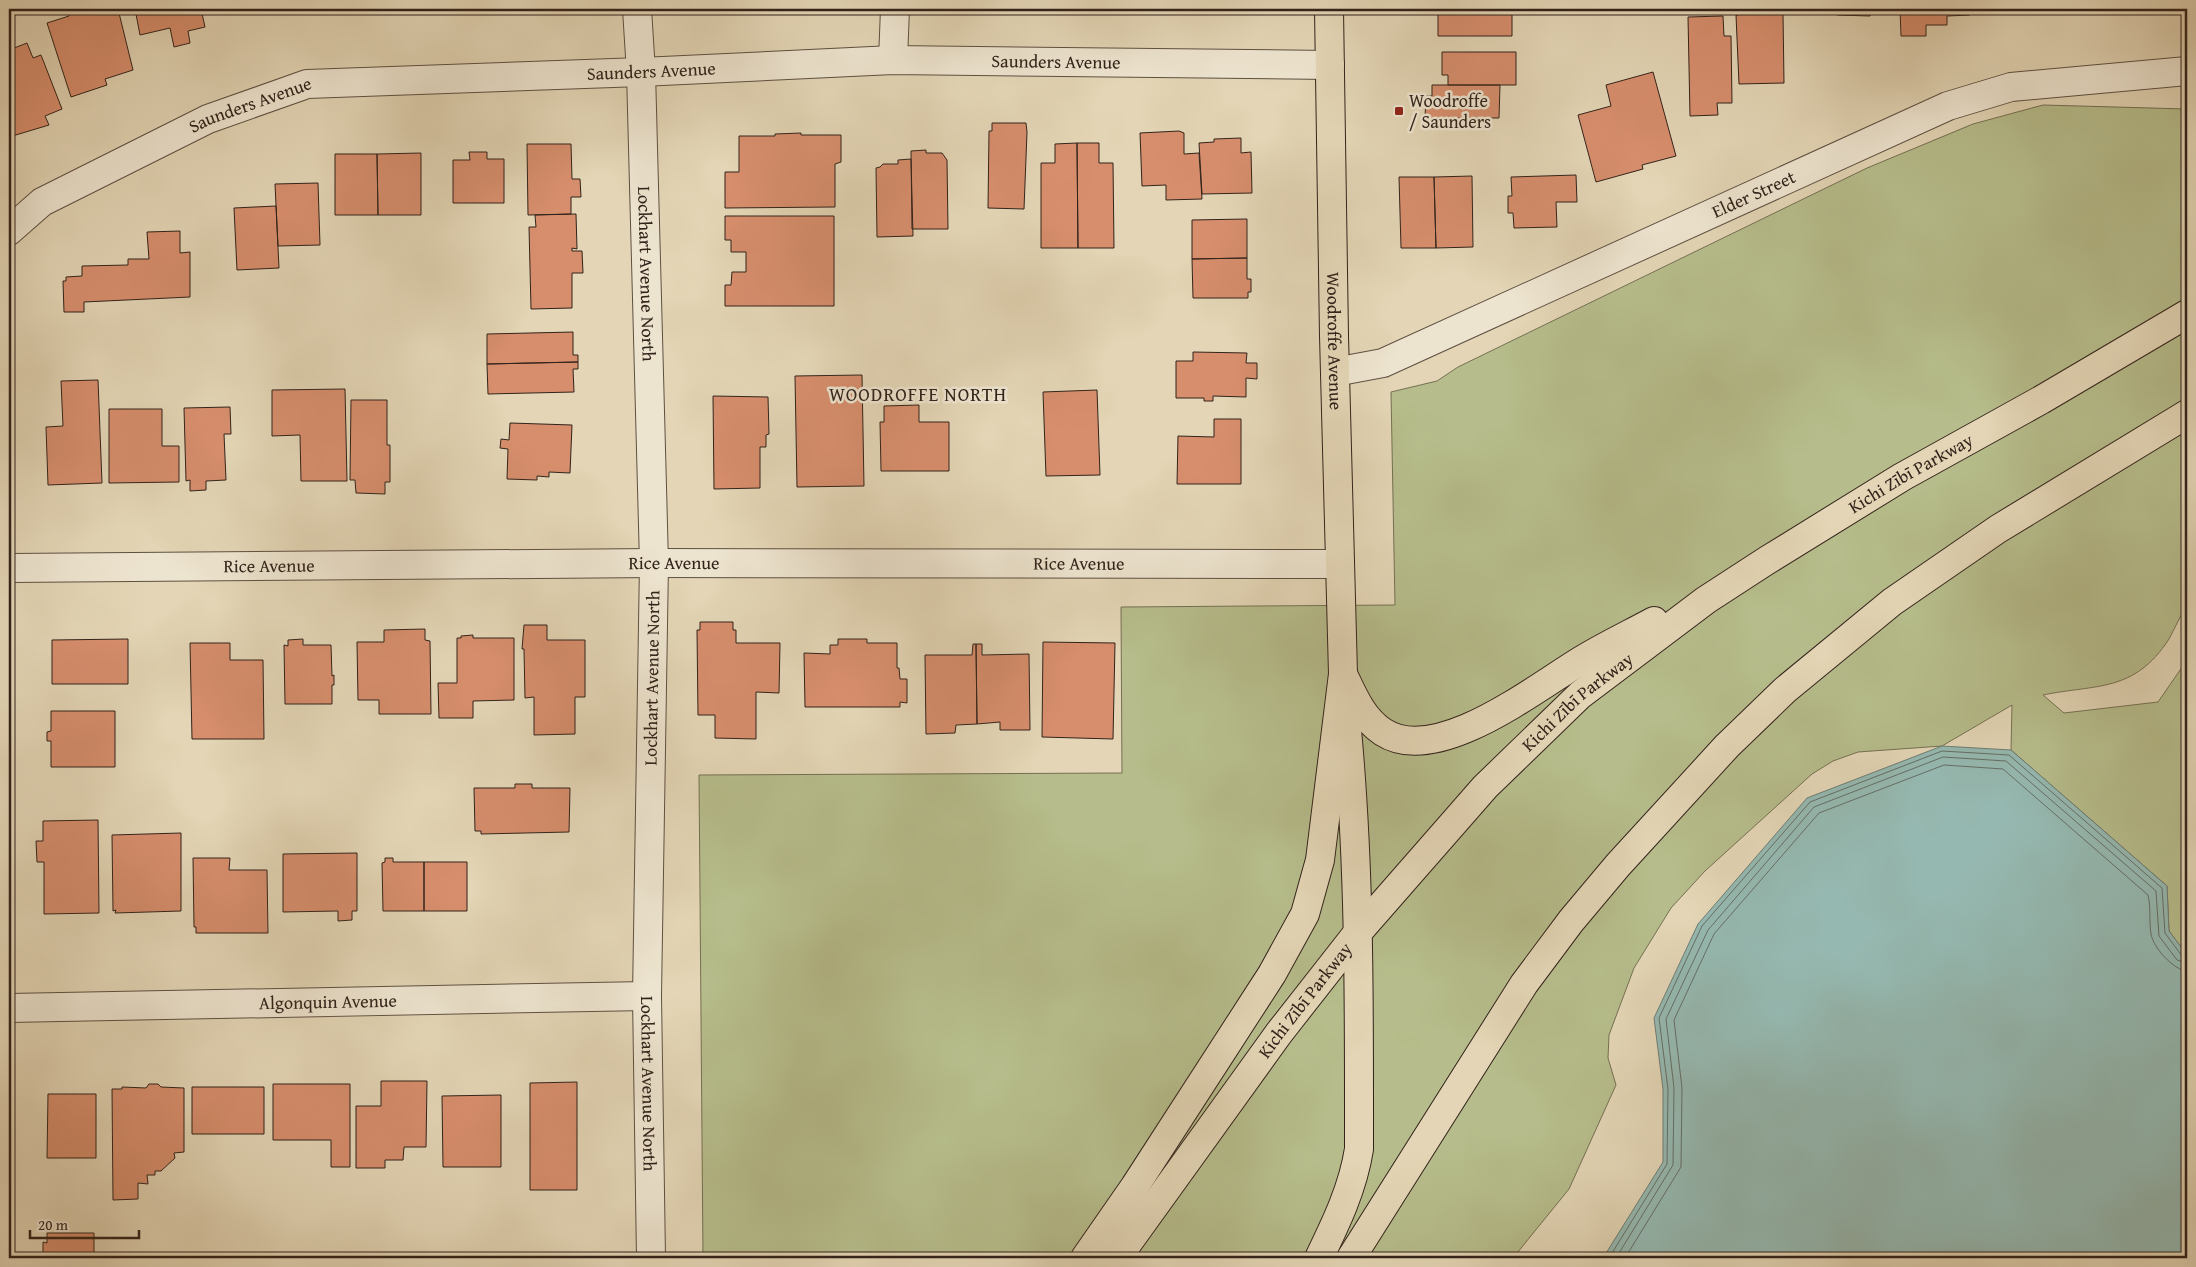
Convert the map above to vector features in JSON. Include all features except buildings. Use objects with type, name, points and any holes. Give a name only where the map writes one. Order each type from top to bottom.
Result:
[{"type":"main road","name":"Woodroffe Avenue","points":[[1329,9],[1334,372],[1342,674]]},
{"type":"main road","name":"Kichi Zībī Parkway","points":[[1117,1258],[1279,1033],[1359,931],[1485,787],[1580,695],[1706,600],[1766,560],[1902,477],[2041,400],[2187,314]]},
{"type":"main road","points":[[1351,1258],[1524,984],[1571,921],[1618,865],[1727,746],[1785,690],[1892,602],[1998,529],[2187,414]]},
{"type":"main road","points":[[1342,674],[1360,710],[1372,724],[1384,733],[1416,741],[1434,740],[1455,734],[1500,711],[1587,657],[1766,560]]},
{"type":"main road","points":[[1319,1258],[1340,1216],[1356,1171],[1359,1149],[1359,931],[1355,812],[1342,674]]},
{"type":"main road","points":[[1085,1258],[1135,1186],[1272,974],[1305,914],[1320,860],[1342,674]]},
{"type":"street","name":"Lockhart Avenue North","points":[[637,9],[641,72],[654,563],[647,996],[650,1258]]},
{"type":"street","points":[[893,60],[895,9]]},
{"type":"street","name":"Saunders Avenue","points":[[9,230],[42,202],[208,119],[307,84],[641,72],[893,60],[1330,65]]},
{"type":"street","name":"Elder Street","points":[[1334,372],[1383,363],[1948,106],[2010,87],[2187,71]]},
{"type":"street","name":"Rice Avenue","points":[[9,568],[654,563],[1340,564]]},
{"type":"street","name":"Algonquin Avenue","points":[[9,1008],[647,996]]},
{"type":"green space","points":[[2043,105],[2187,109],[2187,605],[2169,639],[2156,656],[2142,669],[2128,678],[2097,687],[2043,695],[2064,713],[2158,702],[2187,660],[2187,955],[2169,931],[2167,886],[2011,750],[2012,705],[1942,746],[1858,752],[1833,761],[1812,774],[1705,871],[1671,908],[1634,968],[1609,1035],[1608,1058],[1616,1085],[1569,1189],[1513,1258],[703,1258],[699,775],[1122,773],[1121,607],[1395,605],[1391,392],[1437,381],[1458,367],[1867,168],[1973,124]]},
{"type":"water","points":[[1942,746],[2011,750],[2167,886],[2169,931],[2187,955],[2187,1258],[1603,1258],[1663,1162],[1663,1089],[1654,1018],[1698,924],[1807,798]]},
{"type":"place","name":"Woodroffe / Saunders","points":[[1399,111]]},
{"type":"district","name":"WOODROFFE NORTH","points":[[918,394]]}]
